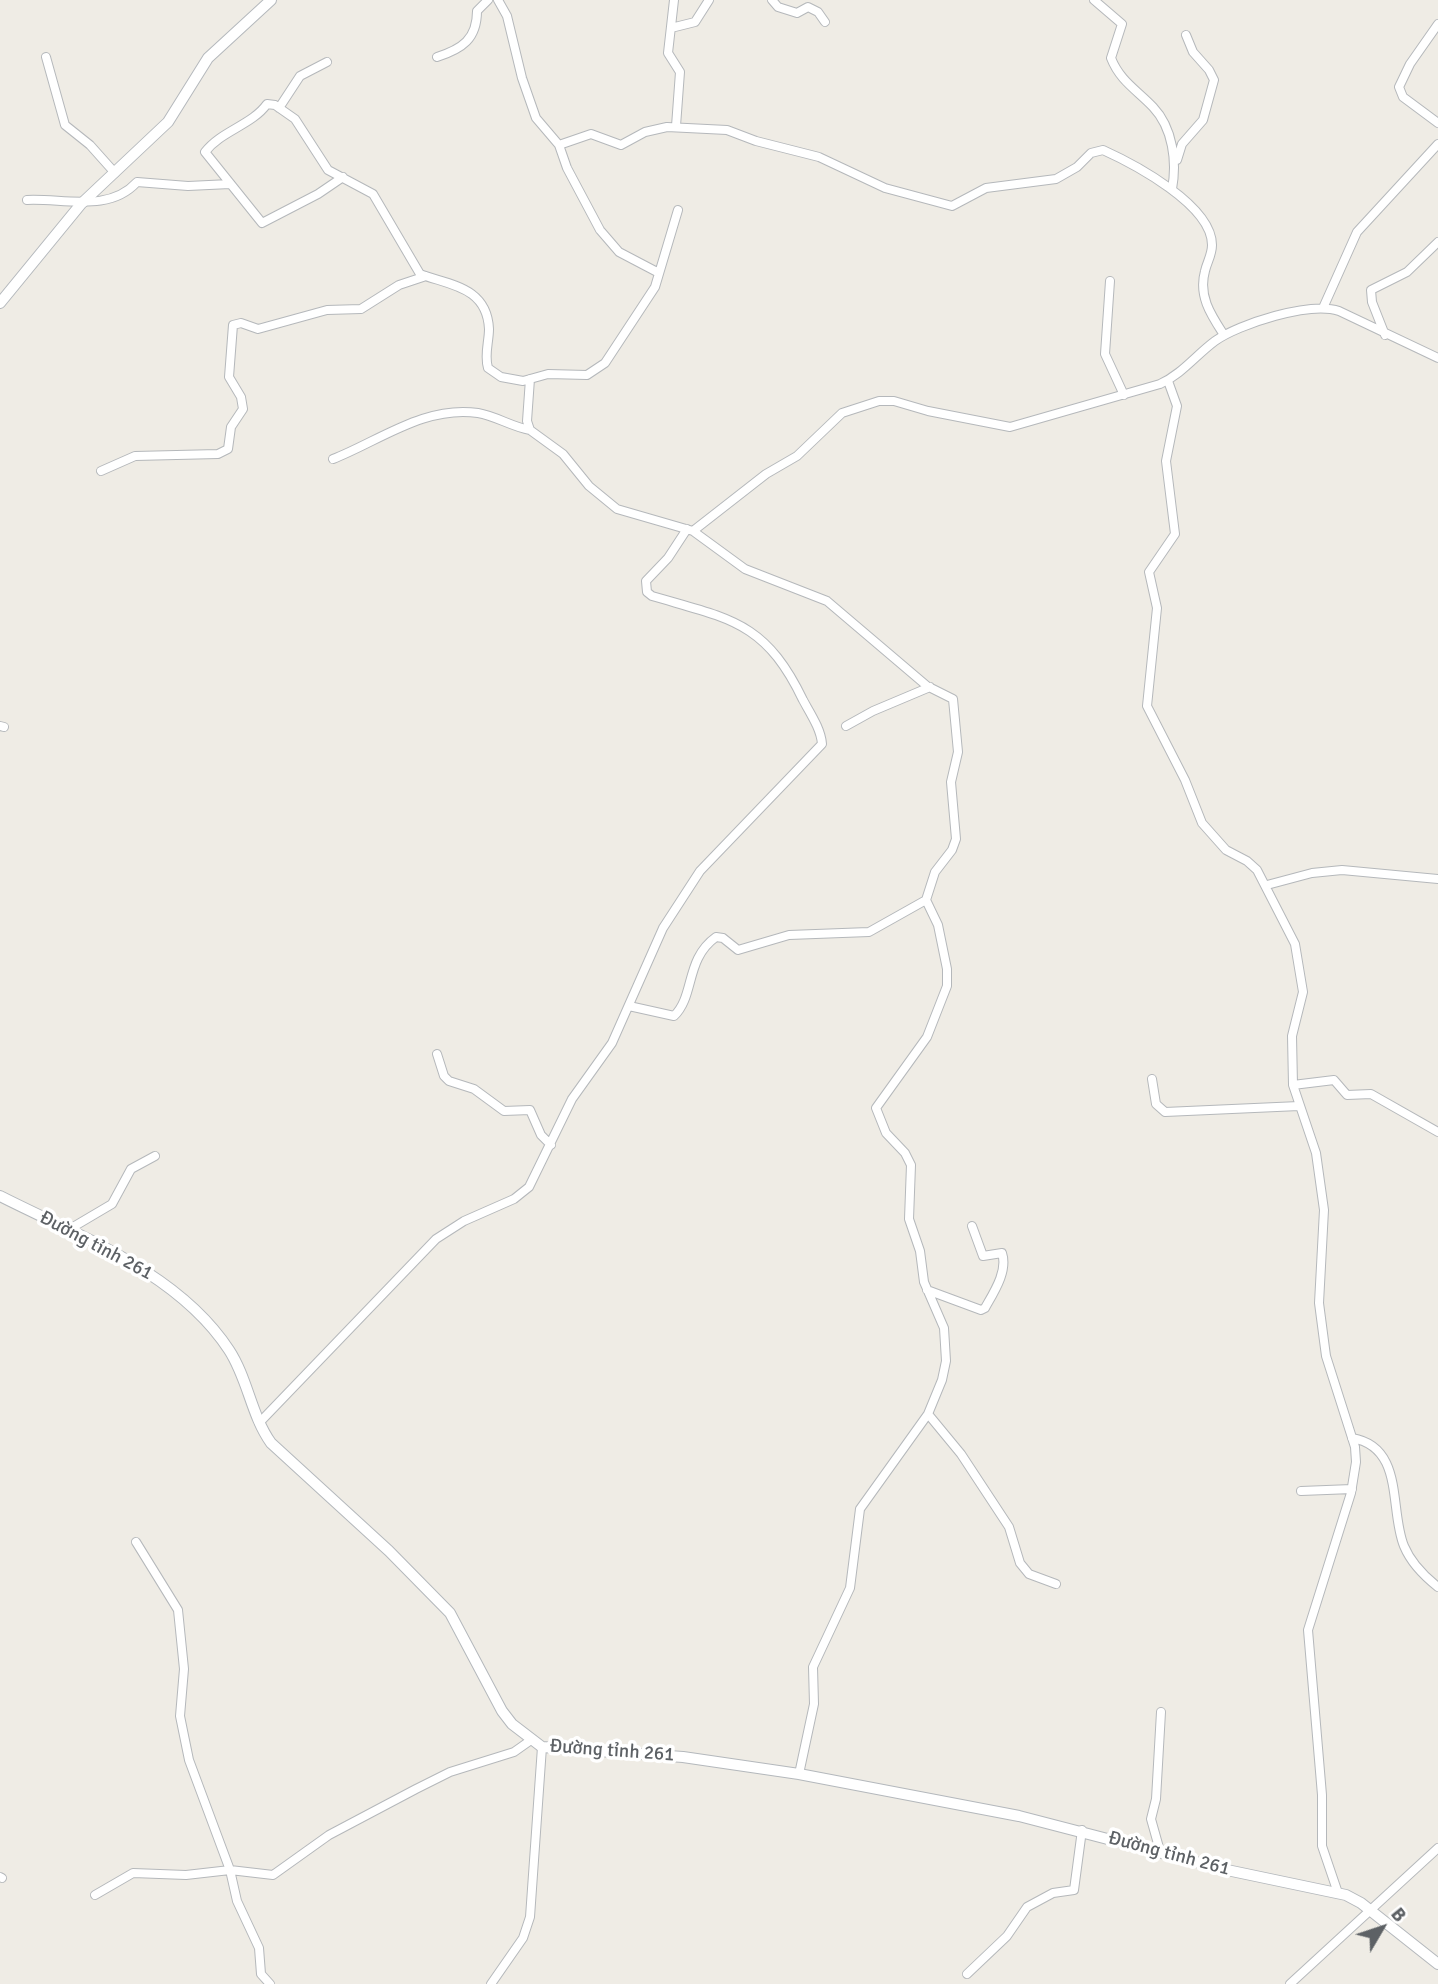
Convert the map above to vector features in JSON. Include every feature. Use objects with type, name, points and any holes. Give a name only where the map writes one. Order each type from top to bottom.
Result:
[{"type":"main road","points":[[0,303],[81,204],[168,122],[208,58],[271,0]]},
{"type":"main road","name":"Đường tỉnh 261","points":[[0,1196],[139,1266],[185,1302],[231,1353],[259,1423],[279,1451],[389,1551],[450,1613],[496,1703],[512,1724],[542,1747],[683,1757],[799,1774],[1082,1830],[1227,1870],[1338,1893],[1372,1911],[1438,1964]]},
{"type":"street","points":[[436,57],[462,46],[477,28],[477,11],[488,0]]},
{"type":"street","points":[[498,0],[507,16],[522,78],[536,118],[559,145],[566,168],[607,241],[619,252],[659,273]]},
{"type":"street","points":[[674,0],[668,53],[680,72],[676,126]]},
{"type":"street","points":[[671,28],[695,22],[709,0]]},
{"type":"street","points":[[772,0],[778,7],[797,13],[808,7],[818,12],[825,22]]},
{"type":"street","points":[[1094,0],[1122,24],[1111,58],[1119,76],[1154,107],[1163,121],[1176,167]]},
{"type":"street","points":[[1438,24],[1410,64],[1399,86],[1403,97],[1438,123]]},
{"type":"street","points":[[1172,189],[1180,147],[1203,120],[1214,80],[1193,52],[1186,35]]},
{"type":"street","points":[[46,57],[65,125],[90,145],[115,173]]},
{"type":"street","points":[[279,108],[300,76],[327,62]]},
{"type":"street","points":[[343,177],[318,194],[262,223],[206,155],[206,149],[236,126],[255,117],[267,104],[279,108],[295,119],[323,165],[373,194],[415,269],[426,276],[449,281],[464,288],[481,306],[489,327],[486,361],[493,373],[501,377],[530,380],[548,374],[587,375],[605,363],[650,297],[678,210]]},
{"type":"street","points":[[559,145],[595,133],[621,145],[645,132],[676,126],[727,130],[756,141],[819,157],[885,188],[952,206],[986,188],[1056,179],[1099,150],[1131,163],[1172,189],[1202,220],[1211,238],[1212,247],[1204,278],[1204,300],[1224,335]]},
{"type":"street","points":[[1324,308],[1357,232],[1438,144]]},
{"type":"street","points":[[27,200],[54,199],[81,204],[118,197],[137,182],[188,186],[230,184]]},
{"type":"street","points":[[1385,335],[1372,302],[1371,290],[1407,272],[1438,242]]},
{"type":"street","points":[[102,471],[135,456],[218,454],[228,449],[231,427],[243,409],[241,397],[229,377],[233,325],[241,323],[258,329],[327,310],[361,309],[398,285],[426,276]]},
{"type":"street","points":[[1110,281],[1105,354],[1124,395]]},
{"type":"street","points":[[259,1423],[436,1239],[464,1221],[514,1199],[529,1188],[572,1099],[612,1043],[663,928],[700,870],[822,744],[789,671],[772,649],[734,620],[652,596],[647,592],[646,581],[690,530],[766,474],[797,456],[835,418],[849,409],[888,400],[993,426],[1010,427],[1168,381],[1224,335],[1270,318],[1324,308],[1339,311],[1438,358]]},
{"type":"street","points":[[530,380],[527,421],[530,430],[563,454],[589,486],[617,509],[690,530],[745,569],[827,601],[930,687],[953,699],[958,752],[951,782],[955,844],[935,872],[926,900],[937,925],[947,969],[947,986],[928,1037],[876,1108],[886,1133],[905,1153],[911,1165],[909,1219],[927,1290],[939,1312],[946,1344],[942,1380],[928,1414],[860,1509],[850,1588],[813,1667],[814,1704],[799,1774]]},
{"type":"street","points":[[1168,381],[1177,406],[1166,461],[1175,534],[1149,572],[1157,608],[1147,706],[1185,780],[1202,824],[1226,850],[1253,865],[1294,938],[1303,992],[1292,1036],[1293,1085],[1315,1153],[1324,1210],[1319,1303],[1326,1356],[1352,1438],[1356,1462],[1352,1489],[1310,1622],[1308,1639],[1322,1795],[1322,1846],[1338,1893]]},
{"type":"street","points":[[333,458],[415,422],[448,414],[480,414],[530,430]]},
{"type":"street","points":[[846,726],[873,711],[930,687]]},
{"type":"street","points":[[1266,885],[1312,873],[1342,870],[1438,879]]},
{"type":"street","points":[[629,1006],[674,1016],[680,1009],[696,961],[716,937],[723,938],[738,950],[783,936],[864,933],[926,900]]},
{"type":"street","points":[[437,1054],[444,1076],[449,1081],[474,1089],[504,1111],[530,1110],[541,1135],[551,1145]]},
{"type":"street","points":[[1152,1079],[1156,1104],[1165,1112],[1299,1106]]},
{"type":"street","points":[[1293,1085],[1334,1080],[1347,1095],[1371,1094],[1438,1132]]},
{"type":"street","points":[[68,1230],[111,1204],[131,1169],[155,1156]]},
{"type":"street","points":[[927,1290],[981,1310],[985,1308],[1001,1276],[1004,1256],[1002,1253],[983,1256],[972,1226]]},
{"type":"street","points":[[928,1414],[961,1454],[1009,1527],[1020,1563],[1029,1574],[1056,1584]]},
{"type":"street","points":[[1352,1438],[1369,1443],[1385,1462],[1396,1496],[1402,1544],[1415,1565],[1438,1587]]},
{"type":"street","points":[[1301,1491],[1352,1489]]},
{"type":"street","points":[[136,1542],[178,1610],[184,1669],[180,1716],[193,1771],[230,1870],[237,1902],[259,1948],[261,1974],[270,1984]]},
{"type":"street","points":[[1160,1851],[1151,1819],[1156,1799],[1161,1712]]},
{"type":"street","points":[[95,1895],[133,1873],[186,1875],[230,1870],[273,1875],[329,1835],[391,1802],[450,1772],[514,1752],[531,1740]]},
{"type":"street","points":[[491,1984],[519,1945],[530,1917],[542,1747]]},
{"type":"street","points":[[967,1974],[990,1953],[1027,1907],[1053,1893],[1074,1890],[1082,1830]]},
{"type":"street","points":[[1290,1984],[1438,1848]]}]
